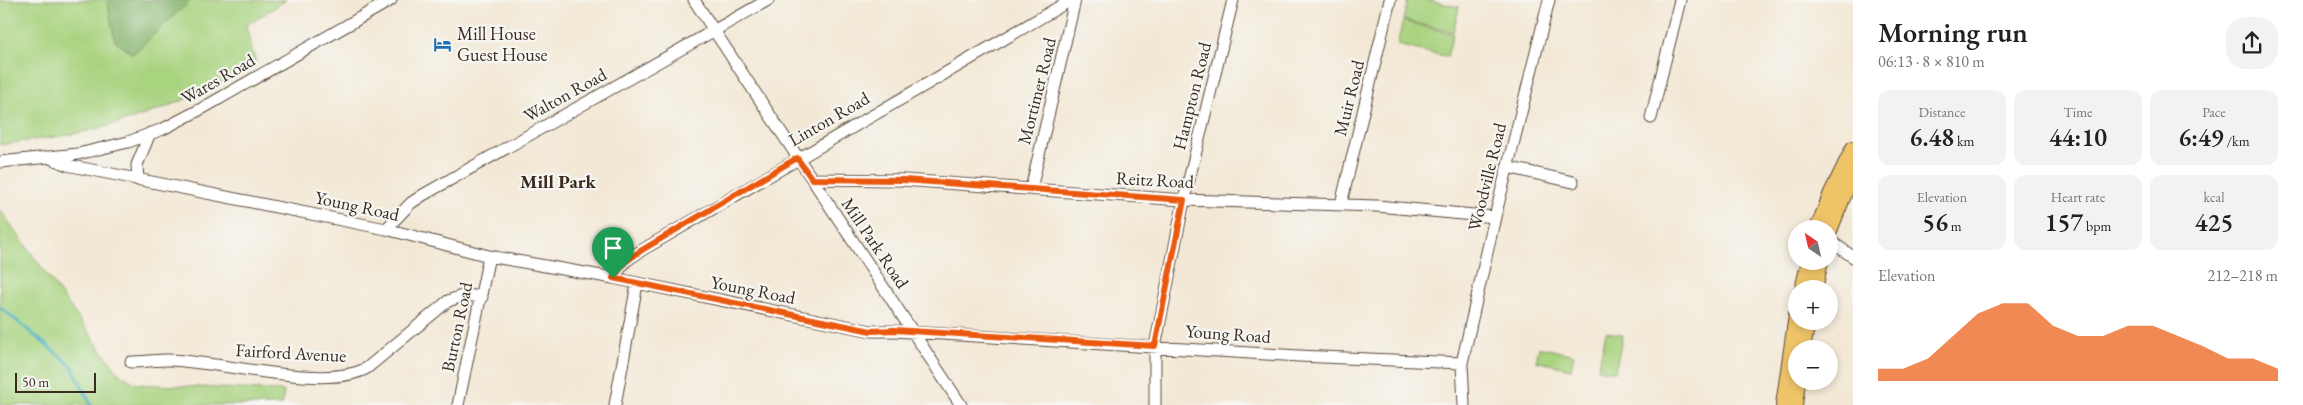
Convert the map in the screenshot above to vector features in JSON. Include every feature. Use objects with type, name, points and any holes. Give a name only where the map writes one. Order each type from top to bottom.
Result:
[{"type":"main road","points":[[1820,220],[1853,148]]},
{"type":"main road","points":[[1834,220],[1853,173]]},
{"type":"main road","points":[[1783,405],[1794,330]]},
{"type":"main road","points":[[1795,405],[1797,390]]},
{"type":"street","name":"Wares Road","points":[[0,162],[50,158],[102,149],[150,133],[203,108],[391,0]]},
{"type":"street","name":"Mill Park Road","points":[[694,0],[960,405]]},
{"type":"street","name":"Walton Road","points":[[386,229],[401,212],[423,195],[768,0]]},
{"type":"street","name":"Linton Road","points":[[613,278],[626,261],[642,250],[1071,0]]},
{"type":"street","name":"Mortimer Road","points":[[1031,190],[1075,0]]},
{"type":"street","name":"Hampton Road","points":[[1154,405],[1155,346],[1184,200],[1233,0]]},
{"type":"street","name":"Muir Road","points":[[1341,204],[1390,0]]},
{"type":"street","name":"Woodville Road","points":[[1464,405],[1462,362],[1495,217],[1549,0]]},
{"type":"street","points":[[1651,118],[1680,0]]},
{"type":"street","points":[[138,180],[137,165],[150,133]]},
{"type":"street","name":"Young Road","points":[[50,158],[67,165],[386,229],[489,256],[613,278],[871,331],[1462,362]]},
{"type":"street","points":[[1508,167],[1573,182]]},
{"type":"street","name":"Reitz Road","points":[[812,179],[903,180],[1184,200],[1341,204],[1495,217]]},
{"type":"street","points":[[1838,246],[1853,257]]},
{"type":"street","name":"Burton Road","points":[[458,405],[489,256]]},
{"type":"street","points":[[614,405],[637,284]]},
{"type":"street","name":"Fairford Avenue","points":[[131,362],[170,360],[282,374],[352,375],[378,360],[448,302],[464,295],[482,297]]},
{"type":"green space","points":[[0,0],[286,0],[246,26],[256,64],[215,86],[172,105],[105,127],[0,145]]},
{"type":"green space","points":[[107,0],[191,0],[133,54],[115,41]]},
{"type":"green space","points":[[1408,0],[1427,0],[1459,7],[1453,32],[1403,20]]},
{"type":"green space","points":[[1403,21],[1453,34],[1447,57],[1397,45]]},
{"type":"green space","points":[[0,210],[118,373],[136,384],[284,391],[282,405],[0,405]]},
{"type":"green space","points":[[1606,332],[1623,335],[1615,372],[1598,369]]},
{"type":"green space","points":[[1539,347],[1574,355],[1571,369],[1536,361]]},
{"type":"waterway","points":[[0,307],[72,366],[91,405]]},
{"type":"place","name":"Mill House Guest House","points":[[443,44]]},
{"type":"district","name":"Mill Park","points":[[558,181]]},
{"type":"route","points":[[797,158],[812,179],[903,180],[1184,200],[1155,346],[894,330],[877,332],[742,306],[613,278],[630,257],[797,158]]}]
